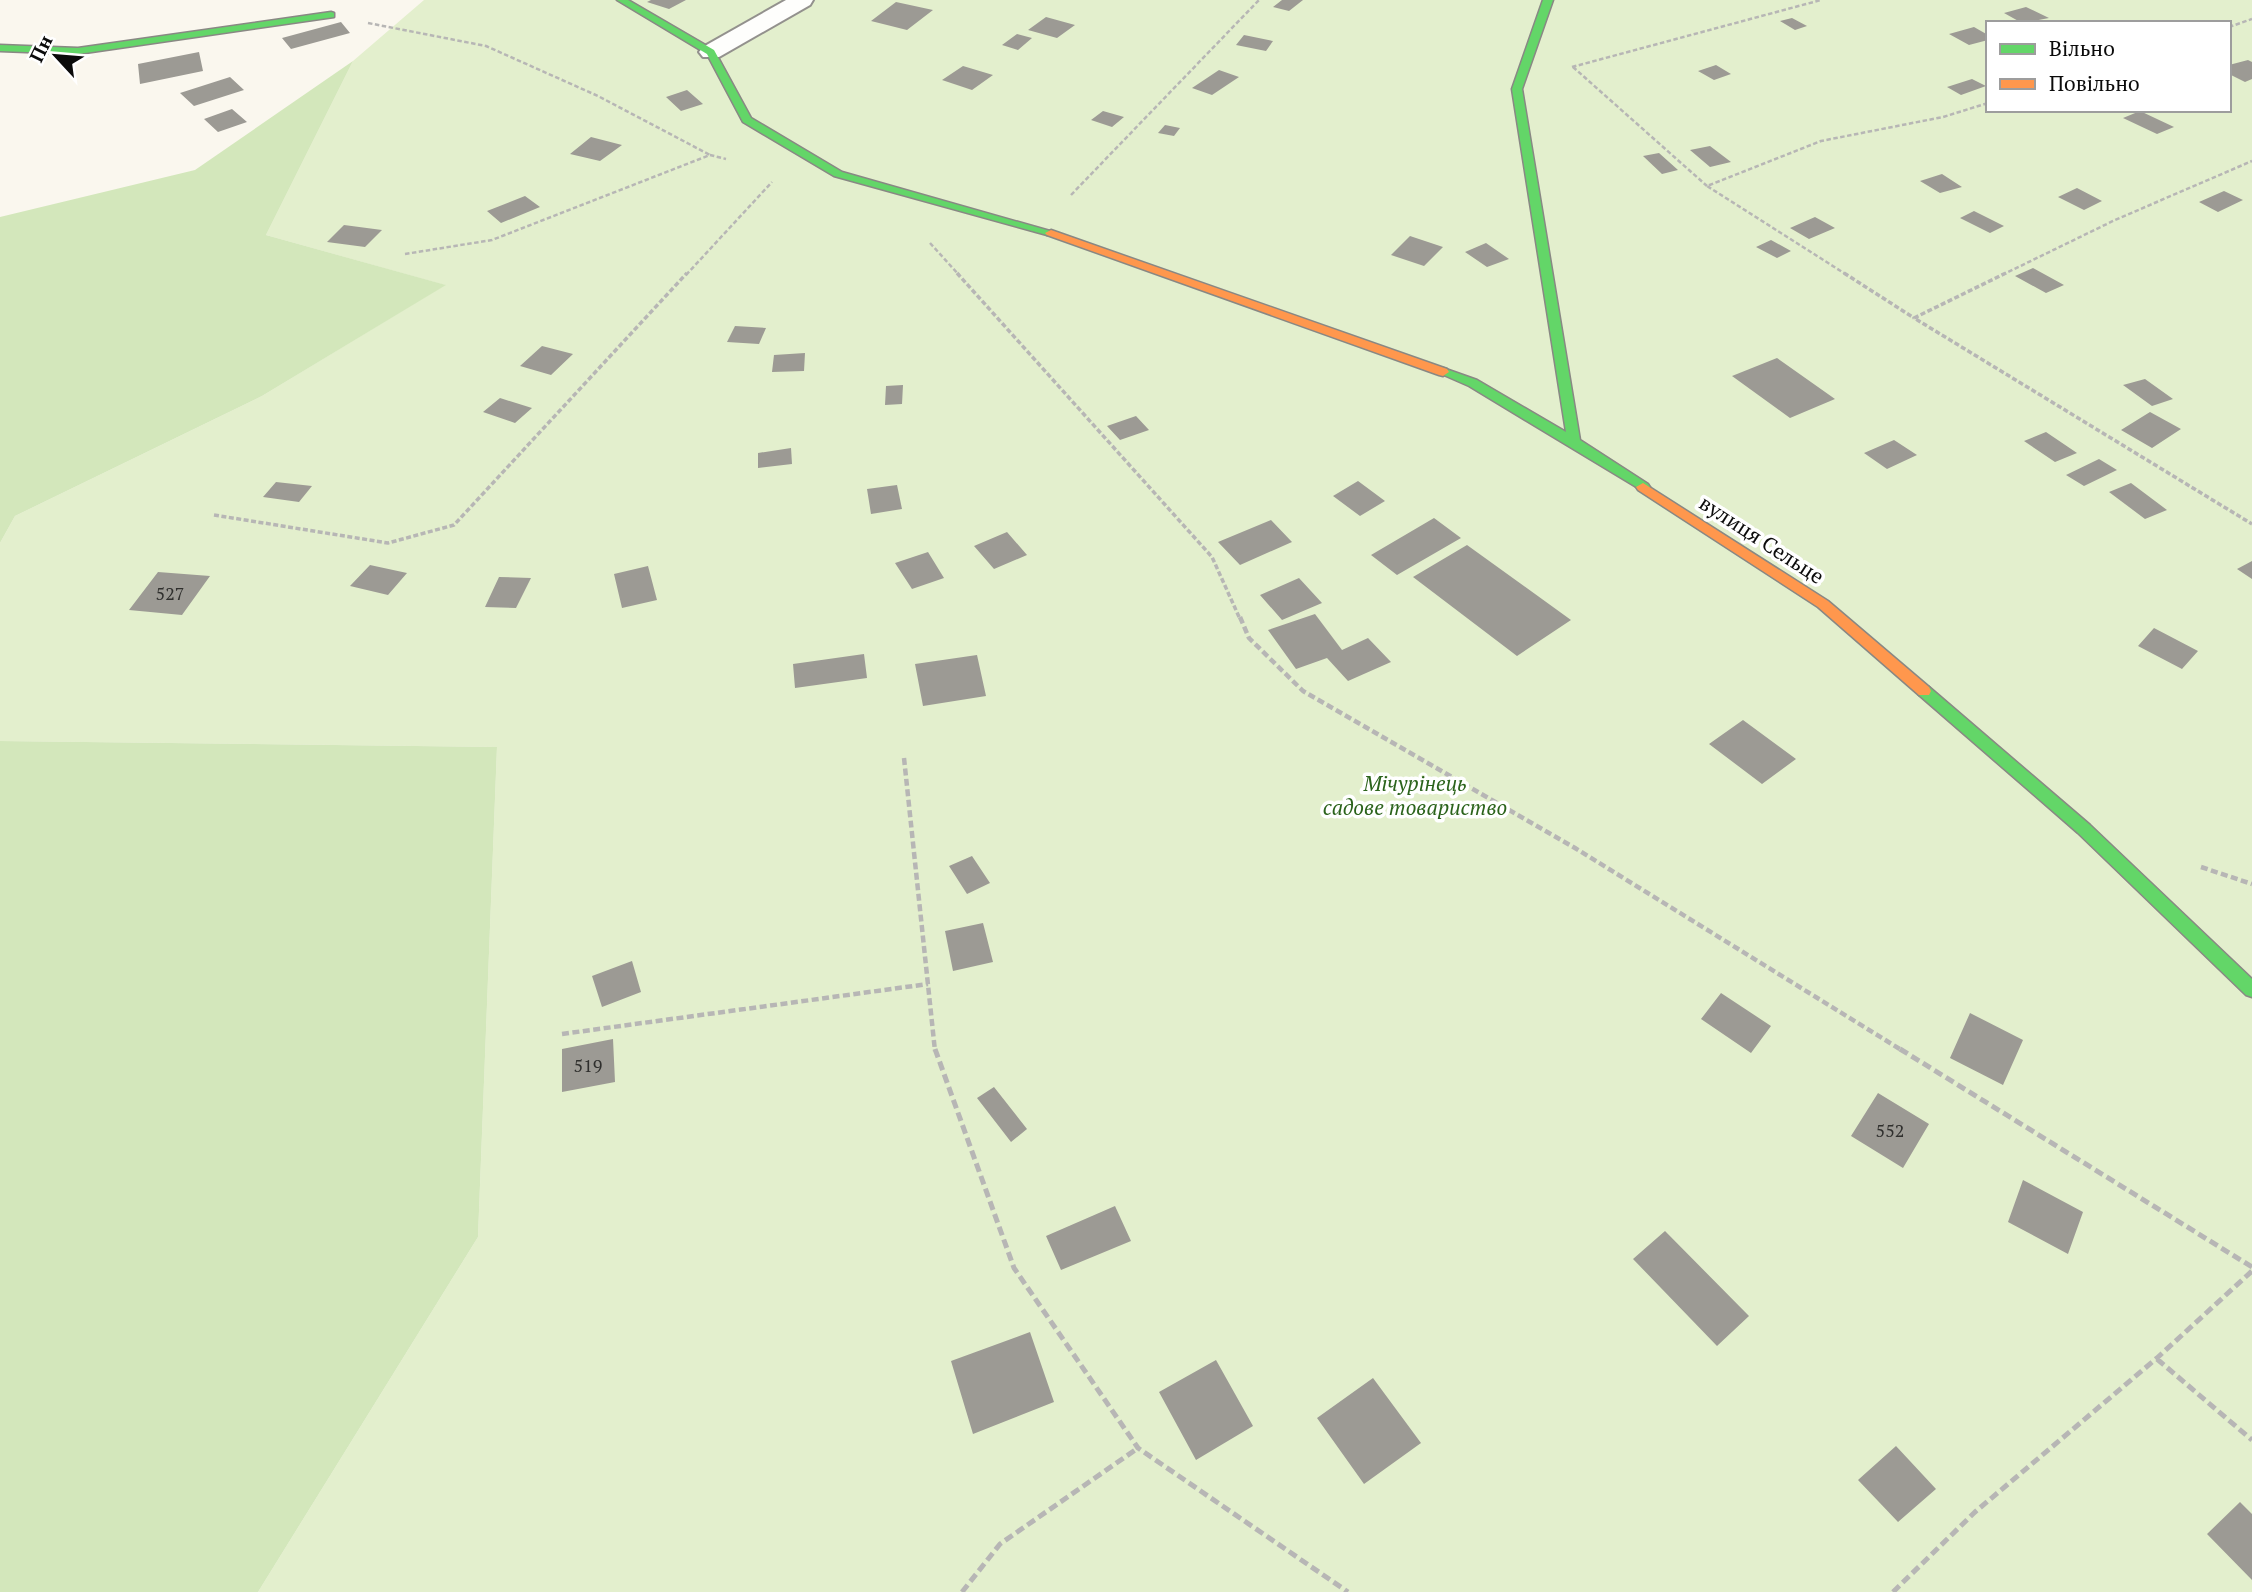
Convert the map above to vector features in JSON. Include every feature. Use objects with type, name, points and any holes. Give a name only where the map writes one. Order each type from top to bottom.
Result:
[{"type":"street","points":[[622,0],[711,52],[802,0]]},
{"type":"street","points":[[1548,0],[1517,89],[1574,442]]},
{"type":"street","points":[[0,48],[78,51],[331,15]]},
{"type":"street","name":"вулиця Сельце","points":[[711,52],[747,120],[838,174],[1039,229],[1473,383],[1574,442],[1823,604],[2084,829],[2252,990]]},
{"type":"path","points":[[1039,229],[1259,0]]},
{"type":"path","points":[[1821,0],[1573,67],[1707,186],[1914,318],[2252,524]]},
{"type":"path","points":[[331,15],[486,46],[598,96],[710,156],[734,161]]},
{"type":"path","points":[[2231,25],[2252,19]]},
{"type":"path","points":[[1707,186],[1821,141],[1943,117],[1986,104]]},
{"type":"path","points":[[405,254],[492,240],[710,156]]},
{"type":"path","points":[[1914,318],[2115,220],[2252,161]]},
{"type":"path","points":[[214,515],[388,542],[454,525],[772,182]]},
{"type":"path","points":[[874,185],[950,263],[1212,557],[1249,638],[1303,691],[1575,848],[2252,1269],[2157,1358],[1975,1512],[1893,1592]]},
{"type":"path","points":[[904,758],[933,1044],[1014,1268],[1138,1448],[1348,1592]]},
{"type":"path","points":[[562,1034],[928,984]]},
{"type":"path","points":[[2157,1358],[2252,1440]]},
{"type":"path","points":[[962,1592],[1000,1544],[1138,1448]]},
{"type":"green space","name":"Мічурінець садове товариство","points":[[424,0],[2252,0],[2252,1592],[258,1592],[478,1237],[497,747],[0,741],[0,543],[15,516],[262,396],[445,285],[266,235],[353,61]]},
{"type":"green space","points":[[353,61],[266,235],[446,285],[262,396],[15,516],[0,543],[0,217],[195,170]]},
{"type":"green space","points":[[0,741],[497,747],[478,1237],[258,1592],[0,1592]]},
{"type":"building","points":[[686,0],[669,9],[647,2]]},
{"type":"building","points":[[1282,0],[1303,0],[1289,11],[1273,7]]},
{"type":"building","points":[[896,2],[933,10],[907,30],[871,21]]},
{"type":"building","points":[[2026,7],[2049,18],[2018,21],[2004,13]]},
{"type":"building","points":[[1046,17],[1075,25],[1057,38],[1028,30]]},
{"type":"building","points":[[1792,18],[1807,26],[1795,30],[1780,21]]},
{"type":"building","points":[[341,22],[350,33],[291,49],[282,38]]},
{"type":"building","points":[[1974,27],[1986,34],[1986,41],[1969,45],[1949,34]]},
{"type":"building","points":[[1017,34],[1032,38],[1018,50],[1002,45]]},
{"type":"building","points":[[1244,35],[1273,41],[1266,51],[1236,45]]},
{"type":"building","points":[[199,52],[203,71],[140,84],[138,64]]},
{"type":"building","points":[[2248,60],[2252,62],[2252,79],[2245,82],[2231,75],[2231,64]]},
{"type":"building","points":[[1716,65],[1731,74],[1714,80],[1698,71]]},
{"type":"building","points":[[963,66],[993,75],[972,90],[942,80]]},
{"type":"building","points":[[1219,70],[1239,77],[1212,95],[1192,88]]},
{"type":"building","points":[[230,77],[244,90],[194,106],[180,93]]},
{"type":"building","points":[[1972,79],[1986,86],[1961,95],[1947,87]]},
{"type":"building","points":[[687,90],[703,104],[681,111],[666,97]]},
{"type":"building","points":[[232,109],[247,122],[218,132],[204,119]]},
{"type":"building","points":[[1103,111],[1124,117],[1112,127],[1091,120]]},
{"type":"building","points":[[2142,112],[2174,127],[2157,134],[2123,118]]},
{"type":"building","points":[[1165,125],[1180,128],[1174,136],[1158,133]]},
{"type":"building","points":[[591,137],[622,145],[600,161],[570,154]]},
{"type":"building","points":[[1710,146],[1731,162],[1710,167],[1690,150]]},
{"type":"building","points":[[1659,153],[1678,170],[1662,174],[1643,156]]},
{"type":"building","points":[[1942,174],[1962,187],[1940,193],[1920,181]]},
{"type":"building","points":[[2077,188],[2102,201],[2084,210],[2058,197]]},
{"type":"building","points":[[2224,191],[2243,200],[2218,212],[2199,202]]},
{"type":"building","points":[[525,196],[540,207],[501,223],[487,211]]},
{"type":"building","points":[[1974,211],[2004,226],[1990,233],[1960,218]]},
{"type":"building","points":[[1815,217],[1835,228],[1809,239],[1790,228]]},
{"type":"building","points":[[344,225],[382,230],[365,247],[327,242]]},
{"type":"building","points":[[1410,236],[1443,247],[1424,266],[1391,255]]},
{"type":"building","points":[[1771,240],[1791,251],[1777,258],[1756,247]]},
{"type":"building","points":[[1486,243],[1509,259],[1487,267],[1465,252]]},
{"type":"building","points":[[2033,268],[2064,285],[2046,293],[2015,276]]},
{"type":"building","points":[[735,326],[766,328],[759,344],[727,342]]},
{"type":"building","points":[[542,346],[573,354],[551,375],[520,366]]},
{"type":"building","points":[[805,353],[804,371],[772,372],[774,355]]},
{"type":"building","points":[[1777,358],[1835,399],[1790,418],[1732,376]]},
{"type":"building","points":[[2145,379],[2173,399],[2152,406],[2123,385]]},
{"type":"building","points":[[903,385],[902,404],[885,405],[886,386]]},
{"type":"building","points":[[500,398],[532,408],[515,423],[483,412]]},
{"type":"building","points":[[2150,412],[2181,429],[2152,448],[2121,430]]},
{"type":"building","points":[[1136,416],[1149,430],[1120,440],[1107,426]]},
{"type":"building","points":[[2046,432],[2077,453],[2055,462],[2024,441]]},
{"type":"building","points":[[1894,440],[1917,455],[1887,469],[1864,453]]},
{"type":"building","points":[[791,448],[792,464],[758,468],[758,453]]},
{"type":"building","points":[[2099,459],[2117,470],[2084,486],[2066,475]]},
{"type":"building","points":[[1358,481],[1385,501],[1360,516],[1333,496]]},
{"type":"building","points":[[276,482],[312,486],[299,502],[263,497]]},
{"type":"building","points":[[2131,483],[2167,510],[2145,519],[2109,492]]},
{"type":"building","points":[[897,485],[902,509],[871,514],[867,489]]},
{"type":"building","points":[[1434,518],[1461,538],[1397,575],[1371,555]]},
{"type":"building","points":[[1271,520],[1292,542],[1240,565],[1218,542]]},
{"type":"building","points":[[1007,532],[1027,555],[994,569],[974,546]]},
{"type":"building","points":[[1467,545],[1571,620],[1517,656],[1413,577]]},
{"type":"building","points":[[928,552],[944,578],[912,589],[895,563]]},
{"type":"building","points":[[2252,561],[2252,579],[2237,569]]},
{"type":"building","points":[[370,565],[407,573],[388,595],[350,586]]},
{"type":"building","points":[[648,566],[657,600],[622,608],[614,574]]},
{"type":"building","points":[[158,572],[210,576],[182,615],[129,610]]},
{"type":"building","points":[[499,577],[531,578],[516,608],[485,607]]},
{"type":"building","points":[[1299,578],[1322,603],[1282,620],[1260,595]]},
{"type":"building","points":[[1315,614],[1342,650],[1368,638],[1391,662],[1348,681],[1327,658],[1296,669],[1268,630]]},
{"type":"building","points":[[2154,628],[2198,651],[2182,669],[2138,646]]},
{"type":"building","points":[[864,654],[867,678],[795,688],[793,664]]},
{"type":"building","points":[[977,655],[986,696],[923,706],[915,664]]},
{"type":"building","points":[[1743,720],[1796,759],[1762,784],[1709,744]]},
{"type":"building","points":[[972,856],[990,883],[967,894],[949,866]]},
{"type":"building","points":[[983,923],[993,962],[953,971],[945,931]]},
{"type":"building","points":[[632,961],[641,992],[602,1007],[592,976]]},
{"type":"building","points":[[1721,993],[1771,1026],[1751,1053],[1701,1019]]},
{"type":"building","points":[[1970,1013],[2023,1040],[2003,1085],[1950,1058]]},
{"type":"building","points":[[613,1039],[615,1082],[562,1092],[562,1049]]},
{"type":"building","points":[[994,1087],[1027,1129],[1011,1142],[977,1098]]},
{"type":"building","points":[[1878,1093],[1929,1124],[1903,1168],[1851,1136]]},
{"type":"building","points":[[2023,1180],[2083,1212],[2068,1254],[2008,1222]]},
{"type":"building","points":[[1115,1206],[1131,1241],[1061,1270],[1046,1236]]},
{"type":"building","points":[[1665,1231],[1749,1316],[1717,1346],[1633,1259]]},
{"type":"building","points":[[1030,1332],[1054,1402],[973,1434],[951,1361]]},
{"type":"building","points":[[1216,1360],[1253,1426],[1196,1460],[1159,1392]]},
{"type":"building","points":[[1373,1378],[1421,1443],[1364,1484],[1317,1418]]},
{"type":"building","points":[[1896,1446],[1936,1489],[1898,1522],[1858,1480]]},
{"type":"building","points":[[2240,1502],[2252,1514],[2252,1580],[2207,1534]]},
{"type":"traffic: fast","points":[[622,0],[711,52],[747,120],[838,174],[1051,233]]},
{"type":"traffic: fast","points":[[1548,0],[1517,89],[1574,442],[1643,487]]},
{"type":"traffic: fast","points":[[0,48],[78,51],[331,15]]},
{"type":"traffic: fast","points":[[1443,372],[1473,383],[1574,442]]},
{"type":"traffic: fast","points":[[1924,691],[2084,829],[2252,990]]},
{"type":"traffic: slow","points":[[1051,233],[1443,372]]},
{"type":"traffic: slow","points":[[1643,487],[1823,604],[1924,691]]}]
